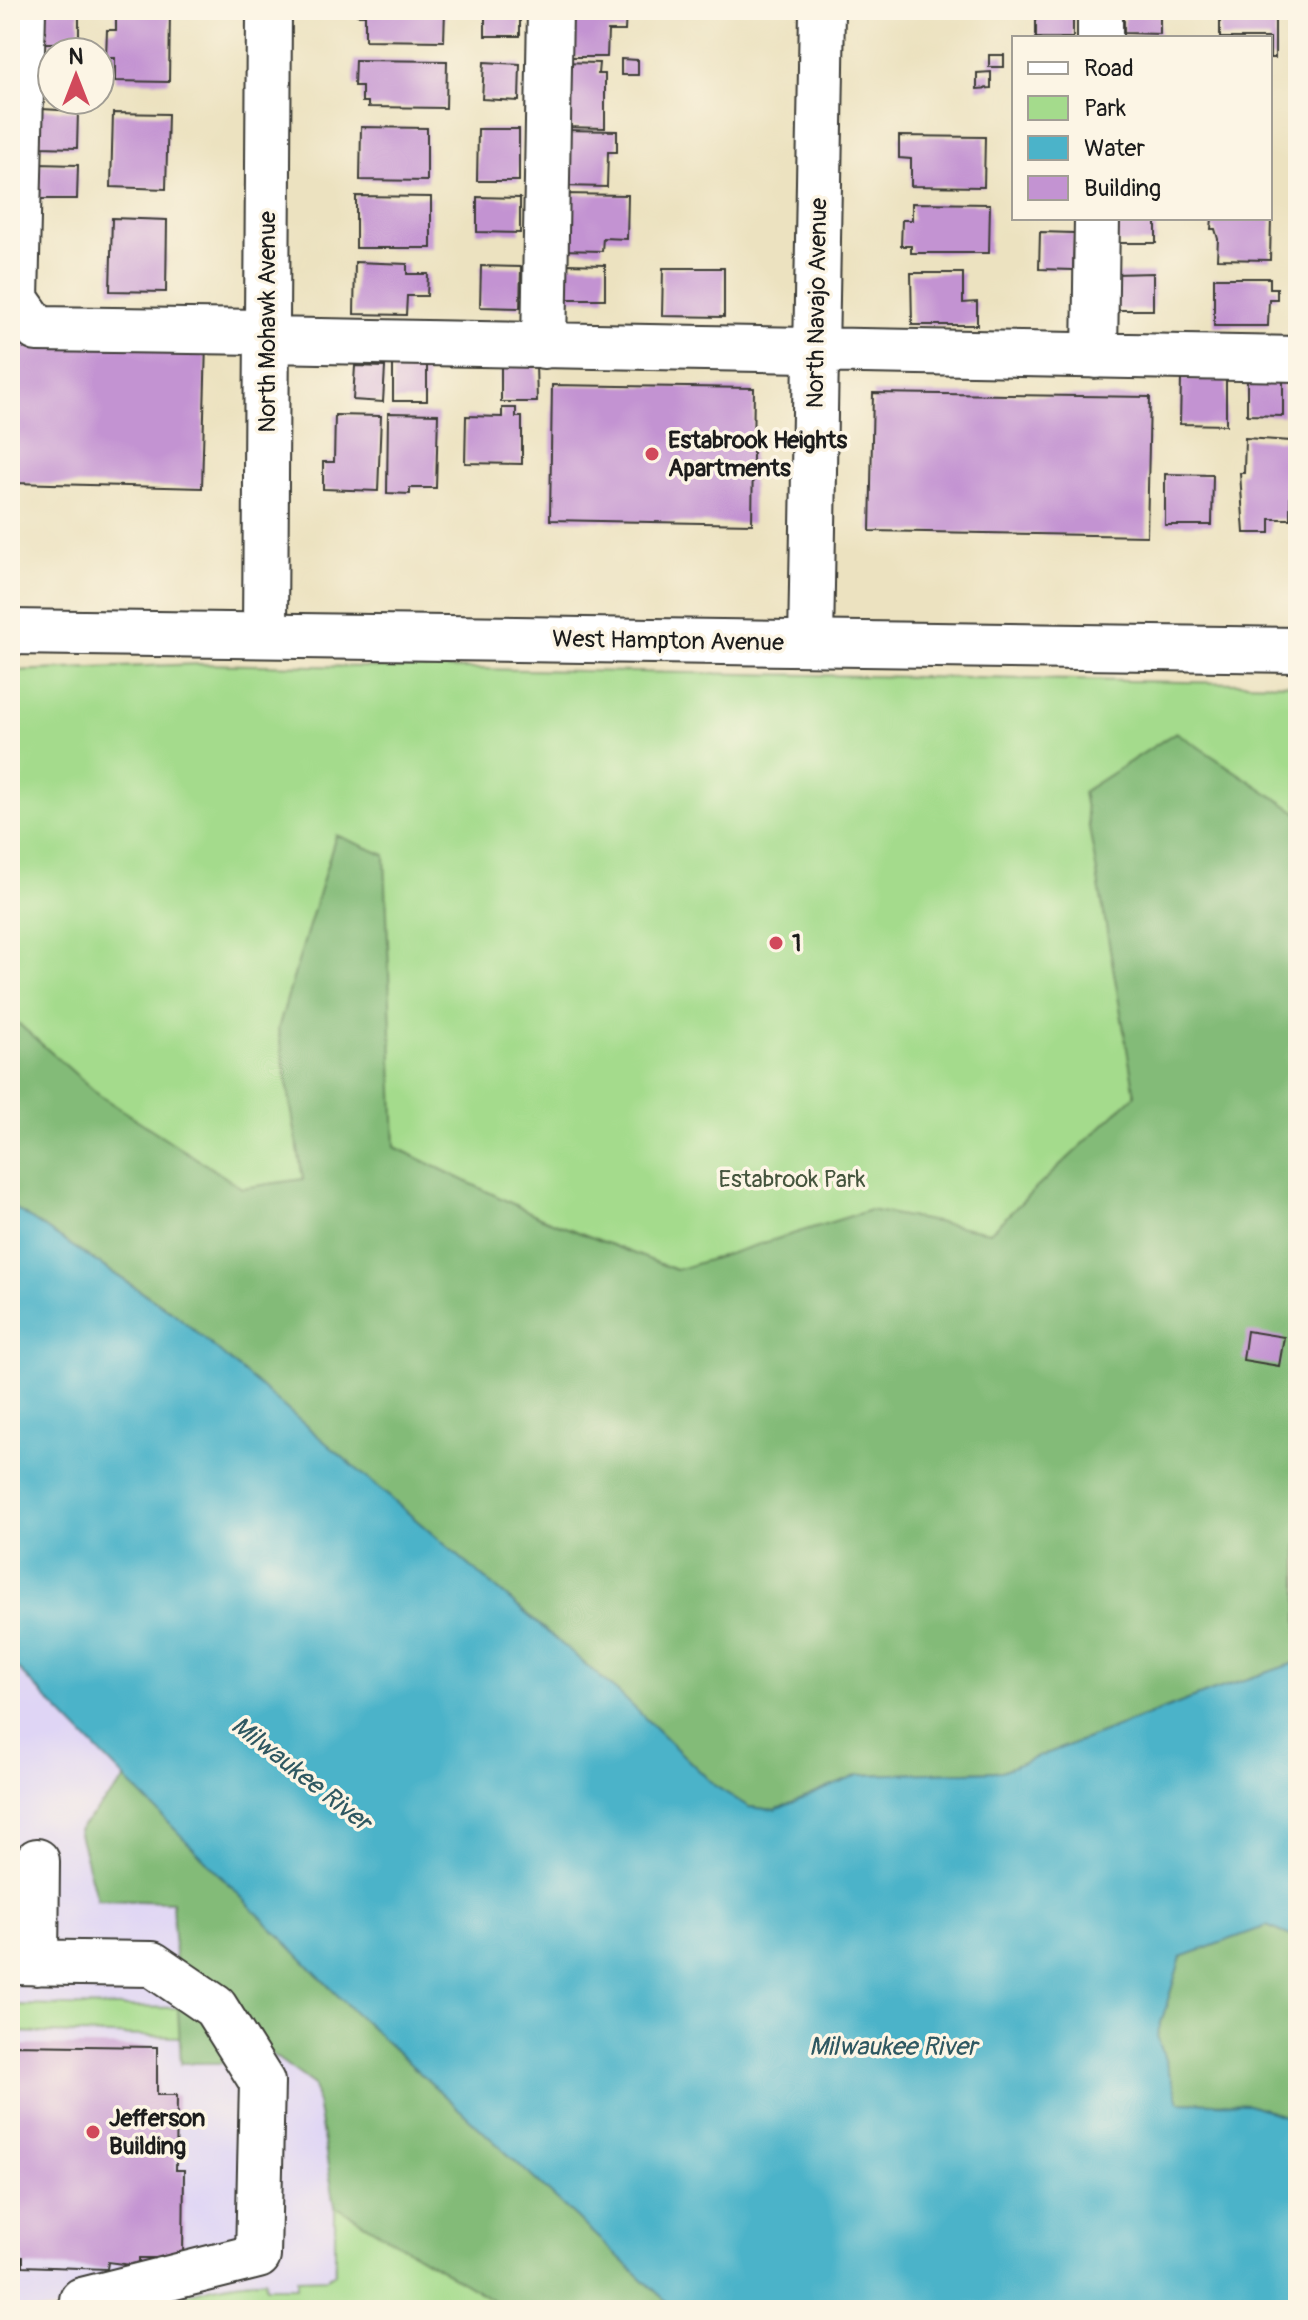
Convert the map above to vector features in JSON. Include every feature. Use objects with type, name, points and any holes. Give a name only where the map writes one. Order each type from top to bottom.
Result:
[{"type":"main road","points":[[23,10],[13,299],[37,329],[544,346],[1298,359]]},
{"type":"main road","name":"North Mohawk Avenue","points":[[265,634],[269,10]]},
{"type":"main road","points":[[544,346],[550,10]]},
{"type":"main road","name":"North Navajo Avenue","points":[[811,643],[822,10]]},
{"type":"main road","points":[[1100,10],[1100,36]]},
{"type":"main road","points":[[1095,356],[1097,220]]},
{"type":"main road","name":"West Hampton Avenue","points":[[19,629],[1298,650]]},
{"type":"main road","points":[[37,1861],[23,1963],[152,1964],[215,2007],[262,2082],[258,2256],[82,2300],[82,2310]]},
{"type":"shaded area","points":[[10,1661],[354,2012],[676,2310],[10,2310]]},
{"type":"green space","name":"Estabrook Park","points":[[201,664],[1298,684],[1298,1662],[175,1314],[10,1205],[10,671]]},
{"type":"green space","points":[[1176,732],[1298,813],[1298,1662],[1212,1691],[1001,1771],[859,1775],[775,1810],[749,1807],[715,1786],[620,1694],[170,1310],[10,1205],[10,1016],[99,1095],[242,1188],[303,1179],[278,1029],[336,835],[385,855],[395,1147],[542,1218],[676,1270],[870,1210],[990,1232],[1135,1095],[1083,792]]},
{"type":"green space","points":[[126,1779],[354,2012],[676,2310],[510,2310],[335,2206],[314,2085],[241,2032],[240,2063],[181,2063],[172,1902],[97,1900],[78,1830]]},
{"type":"green space","points":[[1267,1926],[1298,1939],[1298,2121],[1249,2104],[1179,2102],[1157,2036],[1181,1957]]},
{"type":"green space","points":[[275,1931],[181,2063],[180,2037],[10,2032],[10,2005],[177,2008]]},
{"type":"green space","points":[[335,2206],[510,2310],[152,2310],[179,2297],[221,2285],[265,2279],[266,2287],[297,2287],[297,2279],[327,2278],[335,2273]]},
{"type":"water","name":"Milwaukee River","points":[[10,1205],[175,1314],[620,1694],[715,1786],[749,1807],[775,1810],[859,1775],[1001,1771],[1212,1691],[1298,1662],[1298,1939],[1267,1926],[1181,1957],[1157,2036],[1179,2102],[1249,2104],[1298,2121],[1298,2310],[676,2310],[354,2012],[10,1661]]},
{"type":"building","points":[[41,10],[79,10],[79,36],[41,36]]},
{"type":"building","points":[[116,10],[170,10],[169,82],[116,81],[116,36],[107,36],[107,30],[116,30]]},
{"type":"building","points":[[357,10],[445,10],[444,41],[365,40],[365,15],[357,15]]},
{"type":"building","points":[[485,10],[520,10],[520,36],[485,36]]},
{"type":"building","points":[[571,10],[626,10],[625,31],[608,31],[607,57],[570,57]]},
{"type":"building","points":[[1036,10],[1073,10],[1073,36],[1036,36]]},
{"type":"building","points":[[1124,10],[1160,10],[1160,34],[1124,33]]},
{"type":"building","points":[[1220,18],[1275,18],[1275,58],[1272,58],[1272,36],[1220,36]]},
{"type":"building","points":[[989,55],[1004,55],[1004,67],[989,67]]},
{"type":"building","points":[[621,59],[638,60],[638,75],[621,75]]},
{"type":"building","points":[[355,60],[447,61],[446,108],[368,107],[368,102],[362,102],[362,86],[354,86]]},
{"type":"building","points":[[484,62],[520,64],[519,101],[482,99]]},
{"type":"building","points":[[559,62],[599,63],[598,74],[605,74],[605,128],[564,127]]},
{"type":"building","points":[[991,72],[991,88],[977,89],[977,73]]},
{"type":"building","points":[[116,113],[168,114],[166,189],[111,187],[113,116]]},
{"type":"building","points":[[41,116],[78,116],[77,148],[40,147]]},
{"type":"building","points":[[361,127],[427,128],[427,181],[360,180]]},
{"type":"building","points":[[478,129],[519,129],[519,181],[477,181]]},
{"type":"building","points":[[562,130],[617,131],[617,152],[608,152],[607,187],[561,186]]},
{"type":"building","points":[[899,136],[985,137],[984,187],[911,186],[911,159],[899,158]]},
{"type":"building","points":[[38,164],[78,165],[77,199],[38,199]]},
{"type":"building","points":[[562,194],[628,195],[627,239],[603,238],[602,251],[561,250]]},
{"type":"building","points":[[356,196],[431,197],[431,248],[356,248]]},
{"type":"building","points":[[477,197],[520,198],[520,233],[477,232]]},
{"type":"building","points":[[912,203],[990,204],[989,253],[911,253],[911,246],[901,246],[902,220],[912,220]]},
{"type":"building","points":[[112,218],[167,220],[166,292],[110,291]]},
{"type":"building","points":[[1117,220],[1156,220],[1156,243],[1117,243]]},
{"type":"building","points":[[1212,220],[1271,220],[1270,260],[1217,259],[1218,239],[1215,229],[1211,229]]},
{"type":"building","points":[[1040,232],[1074,233],[1073,270],[1039,269]]},
{"type":"building","points":[[355,262],[407,264],[407,274],[428,274],[427,296],[407,296],[406,315],[354,314]]},
{"type":"building","points":[[567,264],[605,265],[605,299],[566,299]]},
{"type":"building","points":[[481,266],[521,267],[520,308],[480,307]]},
{"type":"building","points":[[663,268],[724,268],[724,317],[662,316]]},
{"type":"building","points":[[911,273],[963,273],[963,303],[977,302],[977,325],[912,325]]},
{"type":"building","points":[[1153,273],[1153,310],[1115,310],[1114,274]]},
{"type":"building","points":[[1214,278],[1270,278],[1270,288],[1277,288],[1277,299],[1269,299],[1268,326],[1214,326]]},
{"type":"building","points":[[18,338],[206,343],[202,488],[14,483]]},
{"type":"building","points":[[393,363],[427,363],[427,401],[393,401]]},
{"type":"building","points":[[501,363],[536,363],[537,402],[501,402]]},
{"type":"building","points":[[355,366],[385,367],[383,402],[353,400]]},
{"type":"building","points":[[1247,378],[1283,379],[1283,416],[1247,415]]},
{"type":"building","points":[[1181,379],[1226,380],[1226,425],[1180,424]]},
{"type":"building","name":"Estabrook Heights Apartments","points":[[552,385],[754,388],[752,524],[550,520]]},
{"type":"building","points":[[873,393],[1150,397],[1147,536],[870,531]]},
{"type":"building","points":[[502,408],[516,408],[516,417],[522,417],[522,464],[465,463],[466,416],[502,417]]},
{"type":"building","points":[[388,413],[438,414],[436,488],[410,488],[410,494],[387,493]]},
{"type":"building","points":[[335,415],[381,416],[378,491],[323,489],[323,462],[334,462]]},
{"type":"building","points":[[1245,438],[1291,441],[1290,519],[1270,519],[1270,533],[1244,533],[1240,473],[1244,473]]},
{"type":"building","points":[[1165,474],[1213,475],[1212,525],[1165,525]]},
{"type":"building","points":[[1247,1331],[1284,1337],[1279,1366],[1243,1360]]},
{"type":"building","name":"Jefferson Building","points":[[10,2045],[157,2047],[157,2095],[177,2095],[176,2170],[184,2170],[183,2258],[139,2258],[139,2266],[108,2262],[107,2269],[23,2266],[23,2257],[10,2257]]},
{"type":"place","name":"Estabrook Heights Apartments","points":[[652,454]]},
{"type":"place","name":"1","points":[[776,943]]},
{"type":"place","name":"Jefferson Building","points":[[93,2132]]}]
